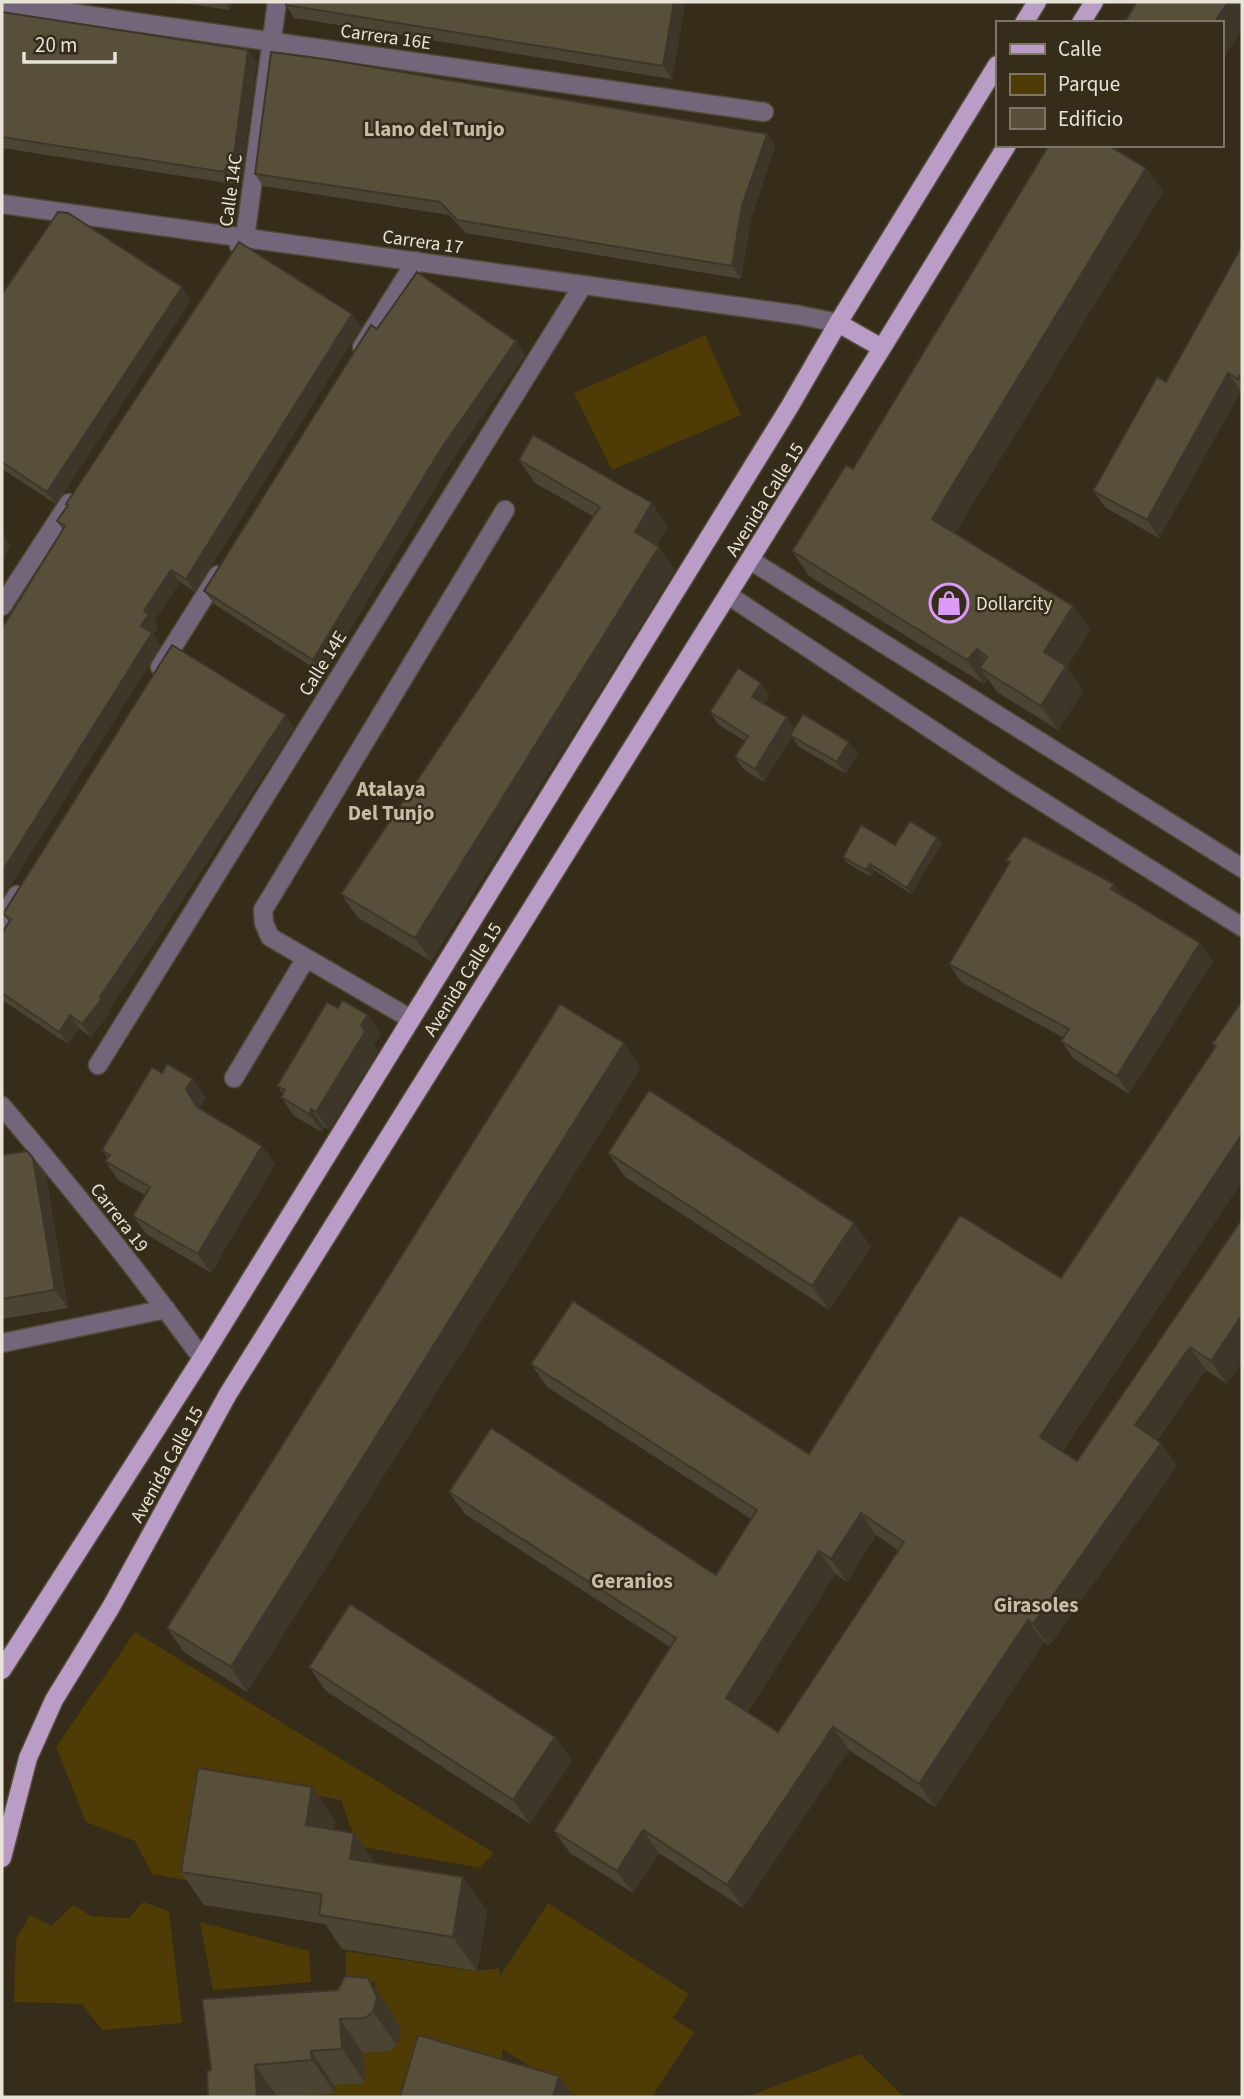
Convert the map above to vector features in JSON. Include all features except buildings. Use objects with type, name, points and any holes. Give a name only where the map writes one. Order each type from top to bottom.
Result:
[{"type":"main road","points":[[1025,21],[1037,2]]},
{"type":"main road","points":[[1082,21],[1094,2]]},
{"type":"main road","name":"Avenida Calle 15","points":[[2,1670],[202,1358],[783,418],[838,323],[996,67]]},
{"type":"main road","name":"Avenida Calle 15","points":[[2,1858],[28,1758],[54,1700],[111,1607],[228,1394],[883,348],[1006,147]]},
{"type":"main road","points":[[838,323],[883,348]]},
{"type":"street","name":"Calle 14C","points":[[230,261],[245,238],[277,2]]},
{"type":"street","name":"Carrera 16E","points":[[2,3],[764,112]]},
{"type":"street","name":"Carrera 17","points":[[2,204],[54,217],[245,238],[416,261],[799,315],[838,323]]},
{"type":"street","points":[[350,366],[416,261]]},
{"type":"street","name":"Calle 14E","points":[[98,1065],[583,285]]},
{"type":"street","points":[[2,606],[78,490]]},
{"type":"street","points":[[411,1019],[270,937],[264,923],[263,910],[505,510]]},
{"type":"street","points":[[750,560],[1242,868]]},
{"type":"street","points":[[153,679],[225,564]]},
{"type":"street","points":[[727,595],[1011,782],[1242,927]]},
{"type":"street","points":[[2,920],[23,885]]},
{"type":"street","points":[[234,1078],[306,958]]},
{"type":"street","name":"Carrera 19","points":[[2,1106],[202,1358]]},
{"type":"street","points":[[23,1160],[44,1156]]},
{"type":"street","points":[[2,1343],[166,1310]]},
{"type":"green space","points":[[705,335],[741,415],[612,470],[574,393]]},
{"type":"green space","points":[[135,1632],[494,1853],[480,1868],[357,1846],[341,1800],[209,1775],[202,1883],[152,1874],[135,1841],[86,1822],[56,1747]]},
{"type":"green space","points":[[143,1902],[169,1911],[182,2023],[102,2030],[82,2004],[14,2002],[16,1939],[30,1915],[52,1926],[73,1905],[91,1916],[129,1918]]},
{"type":"green space","points":[[548,1903],[689,1994],[673,2018],[694,2032],[652,2097],[578,2097],[502,2049],[503,2097],[242,2097],[350,2051],[379,2047],[375,1982],[346,1984],[346,1951],[477,1971],[499,1968],[500,1976]]},
{"type":"green space","points":[[200,1922],[309,1951],[311,1982],[213,1990]]},
{"type":"green space","points":[[860,2054],[904,2097],[746,2097]]},
{"type":"place","name":"Dollarcity","points":[[949,603]]},
{"type":"district","name":"Llano del Tunjo","points":[[434,129]]},
{"type":"district","name":"Atalaya Del Tunjo","points":[[391,801]]},
{"type":"district","name":"Geranios","points":[[632,1581]]},
{"type":"district","name":"Girasoles","points":[[1036,1605]]}]
